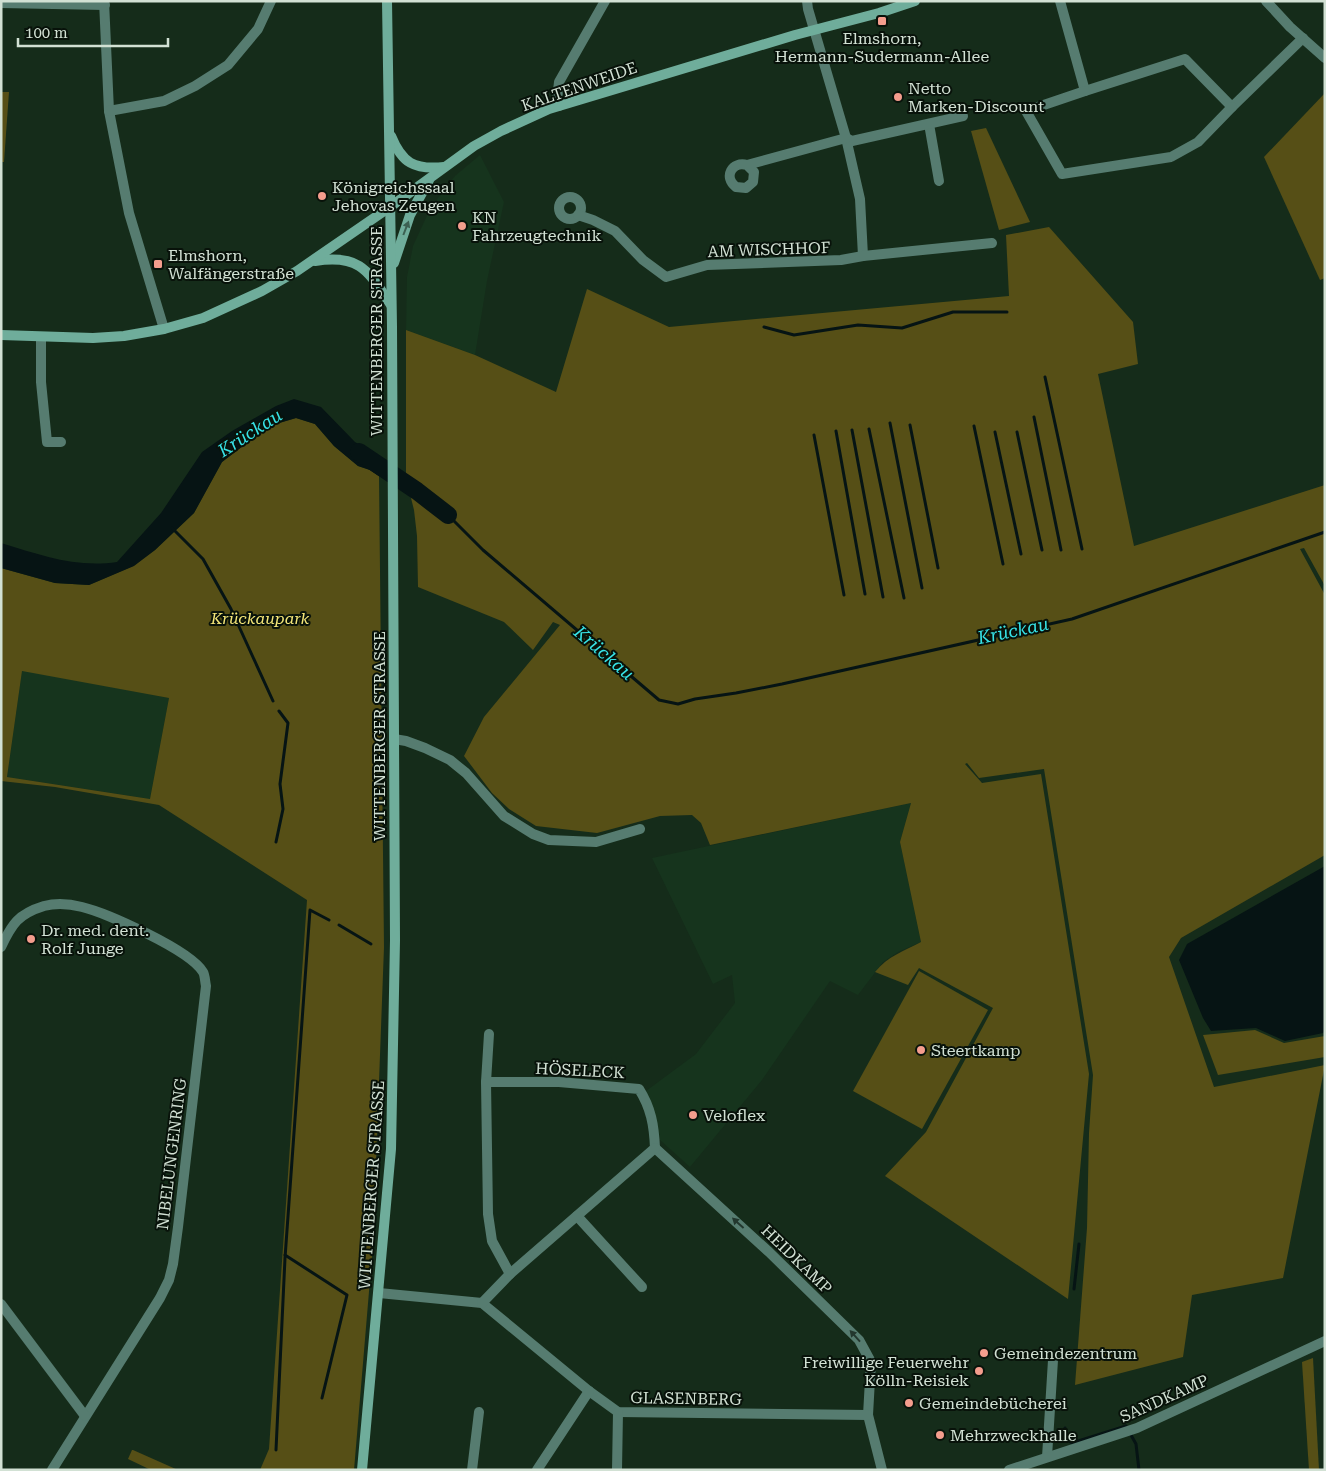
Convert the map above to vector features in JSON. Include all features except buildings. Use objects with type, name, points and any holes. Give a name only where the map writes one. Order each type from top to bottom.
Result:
[{"type":"main road","name":"WITTENBERGER STRASSE","points":[[362,1470],[391,1149],[395,940],[391,274],[387,1]]},
{"type":"main road","name":"KALTENWEIDE","points":[[1,335],[111,337],[164,329],[203,318],[270,287],[312,261],[445,166],[500,131],[559,106],[915,1]]},
{"type":"main road","points":[[389,131],[400,156],[408,162],[432,168],[445,166]]},
{"type":"main road","points":[[391,274],[410,215],[431,177]]},
{"type":"main road","points":[[312,261],[341,259],[358,265],[370,274],[391,305]]},
{"type":"street","points":[[109,111],[164,102],[195,86],[228,65],[258,30],[271,1]]},
{"type":"street","points":[[559,106],[557,99],[559,82],[605,1]]},
{"type":"street","points":[[807,1],[846,138],[860,199],[864,256]]},
{"type":"street","points":[[1060,1],[1085,91]]},
{"type":"street","points":[[1266,1],[1290,27],[1325,58]]},
{"type":"street","points":[[1,3],[105,3],[109,111],[129,213],[164,329]]},
{"type":"street","points":[[1232,107],[1186,59],[1026,111],[1062,174],[1171,157],[1198,142],[1303,38]]},
{"type":"street","points":[[747,165],[846,138],[852,141],[963,116]]},
{"type":"street","points":[[929,124],[939,181]]},
{"type":"street","name":"AM WISCHHOF","points":[[578,215],[615,231],[643,260],[666,277],[707,265],[841,260],[992,243]]},
{"type":"street","points":[[41,337],[41,382],[47,442],[61,442]]},
{"type":"street","points":[[394,739],[425,748],[450,760],[466,773],[504,816],[533,834],[549,840],[596,842],[640,829]]},
{"type":"street","name":"NIBELUNGENRING","points":[[1,947],[11,926],[22,916],[34,910],[58,904],[82,907],[104,914],[177,950],[191,959],[204,972],[206,986],[178,1227],[169,1280],[144,1325],[85,1416]]},
{"type":"street","points":[[489,1034],[486,1082],[488,1214],[492,1241],[510,1274]]},
{"type":"street","name":"HÖSELECK","points":[[486,1082],[559,1082],[639,1089],[644,1096],[654,1126],[655,1148]]},
{"type":"street","points":[[379,1293],[482,1302],[510,1274],[655,1148]]},
{"type":"street","name":"HEIDKAMP","points":[[655,1148],[769,1252],[859,1340],[871,1362],[868,1415],[882,1470]]},
{"type":"street","points":[[577,1216],[642,1286]]},
{"type":"street","name":"GLASENBERG","points":[[482,1302],[589,1391],[618,1412],[868,1415]]},
{"type":"street","points":[[1,1304],[85,1416],[52,1470]]},
{"type":"street","name":"SANDKAMP","points":[[1009,1470],[1137,1428],[1325,1341]]},
{"type":"street","points":[[1047,1457],[1053,1360]]},
{"type":"street","points":[[537,1470],[589,1391]]},
{"type":"street","points":[[472,1470],[479,1412]]},
{"type":"street","points":[[617,1470],[618,1412]]},
{"type":"shaded area","points":[[480,155],[504,202],[487,281],[475,355],[406,330],[407,277],[413,246],[431,207],[455,176]]},
{"type":"shaded area","points":[[22,670],[169,698],[150,799],[7,777]]},
{"type":"shaded area","points":[[911,803],[900,842],[921,942],[898,952],[883,962],[858,995],[830,981],[762,1080],[690,1167],[660,1140],[658,1127],[646,1091],[696,1054],[735,1003],[732,975],[713,984],[652,858]]},
{"type":"green space","points":[[1,92],[9,92],[4,162],[1,162]]},
{"type":"green space","points":[[1325,93],[1325,278],[1320,280],[1264,157]]},
{"type":"green space","points":[[986,128],[1030,222],[999,230],[971,131]]},
{"type":"green space","points":[[1049,227],[1133,322],[1138,364],[1098,374],[1134,546],[1325,485],[1325,586],[1304,548],[1300,549],[1325,595],[1325,855],[1181,938],[1169,957],[1214,1087],[1325,1065],[1283,1278],[1192,1295],[1183,1357],[1075,1385],[1087,1228],[1089,1133],[1093,1075],[1044,769],[979,778],[967,763],[965,764],[982,783],[1041,774],[1089,1074],[1068,1299],[885,1176],[926,1132],[993,1008],[919,968],[908,985],[875,972],[891,958],[921,942],[900,842],[911,803],[710,845],[701,823],[692,815],[660,816],[597,833],[536,826],[509,809],[492,793],[464,756],[484,717],[560,625],[553,622],[533,650],[504,622],[418,587],[417,536],[414,510],[406,478],[406,330],[475,355],[556,392],[587,289],[669,327],[1009,296],[1006,235]]},
{"type":"green space","name":"Krückaupark","points":[[296,418],[315,424],[334,446],[358,466],[370,470],[379,476],[384,947],[373,1244],[354,1470],[260,1470],[269,1449],[307,900],[159,805],[55,787],[1,781],[1,568],[55,583],[89,585],[133,566],[155,550],[194,513],[222,462],[269,426]],"holes":[[[22,671],[169,698],[150,799],[7,777]]]},
{"type":"green space","name":"Steertkamp","points":[[919,971],[988,1010],[922,1129],[853,1091]]},
{"type":"green space","points":[[1255,1030],[1284,1043],[1325,1036],[1325,1057],[1218,1075],[1203,1035]]},
{"type":"green space","points":[[1313,1358],[1319,1470],[1309,1470],[1302,1362]]},
{"type":"green space","points":[[132,1450],[178,1470],[151,1470],[128,1459]]},
{"type":"water","points":[[294,399],[321,407],[355,442],[377,455],[379,476],[370,470],[358,466],[334,446],[315,424],[296,418],[269,426],[222,462],[194,513],[155,550],[134,566],[89,585],[55,583],[1,568],[1,543],[72,562],[117,562],[161,513],[202,452],[232,431],[276,406]]},
{"type":"water","points":[[1325,866],[1325,1031],[1285,1041],[1256,1028],[1211,1031],[1203,1018],[1179,960],[1187,944]]},
{"type":"waterway","points":[[764,327],[794,335],[858,325],[902,328],[953,312],[1007,312]]},
{"type":"waterway","points":[[1045,377],[1082,549]]},
{"type":"waterway","points":[[1034,417],[1061,550]]},
{"type":"waterway","points":[[890,423],[922,588]]},
{"type":"waterway","points":[[910,425],[938,568]]},
{"type":"waterway","points":[[974,426],[1003,564]]},
{"type":"waterway","points":[[869,429],[904,598]]},
{"type":"waterway","points":[[852,430],[883,597]]},
{"type":"waterway","points":[[836,431],[865,594]]},
{"type":"waterway","points":[[995,432],[1021,554]]},
{"type":"waterway","points":[[1017,432],[1042,550]]},
{"type":"waterway","points":[[814,435],[844,595]]},
{"type":"waterway","name":"Krückau","points":[[359,452],[417,491],[448,515]]},
{"type":"waterway","name":"Krückau","points":[[448,515],[483,550],[659,700],[678,704],[695,699],[782,684],[1072,619],[1325,532]]},
{"type":"waterway","points":[[172,528],[203,559],[231,609],[273,701]]},
{"type":"waterway","points":[[276,842],[283,809],[280,784],[288,723],[279,711]]},
{"type":"waterway","points":[[276,1450],[285,1258],[310,910],[329,920]]},
{"type":"waterway","points":[[339,925],[371,944]]},
{"type":"waterway","points":[[1074,1289],[1079,1244]]},
{"type":"waterway","points":[[285,1255],[347,1295],[322,1398]]},
{"type":"waterway","points":[[1065,1428],[1066,1438],[1072,1443],[1126,1426],[1127,1429]]},
{"type":"waterway","points":[[1131,1435],[1136,1444],[1139,1470]]},
{"type":"place","name":"Elmshorn, Hermann-Sudermann-Allee","points":[[882,21]]},
{"type":"place","name":"Netto Marken-Discount","points":[[898,97]]},
{"type":"place","name":"Königreichssaal Jehovas Zeugen","points":[[322,196]]},
{"type":"place","name":"KN Fahrzeugtechnik","points":[[462,226]]},
{"type":"place","name":"Elmshorn, Walfängerstraße","points":[[158,264]]},
{"type":"place","name":"Dr. med. dent. Rolf Junge","points":[[31,939]]},
{"type":"place","name":"Steertkamp","points":[[921,1050]]},
{"type":"place","name":"Veloflex","points":[[693,1115]]},
{"type":"place","name":"Gemeindezentrum","points":[[984,1353]]},
{"type":"place","name":"Freiwillige Feuerwehr Kölln-Reisiek","points":[[979,1371]]},
{"type":"place","name":"Gemeindebücherei","points":[[909,1403]]},
{"type":"place","name":"Mehrzweckhalle","points":[[940,1435]]}]
